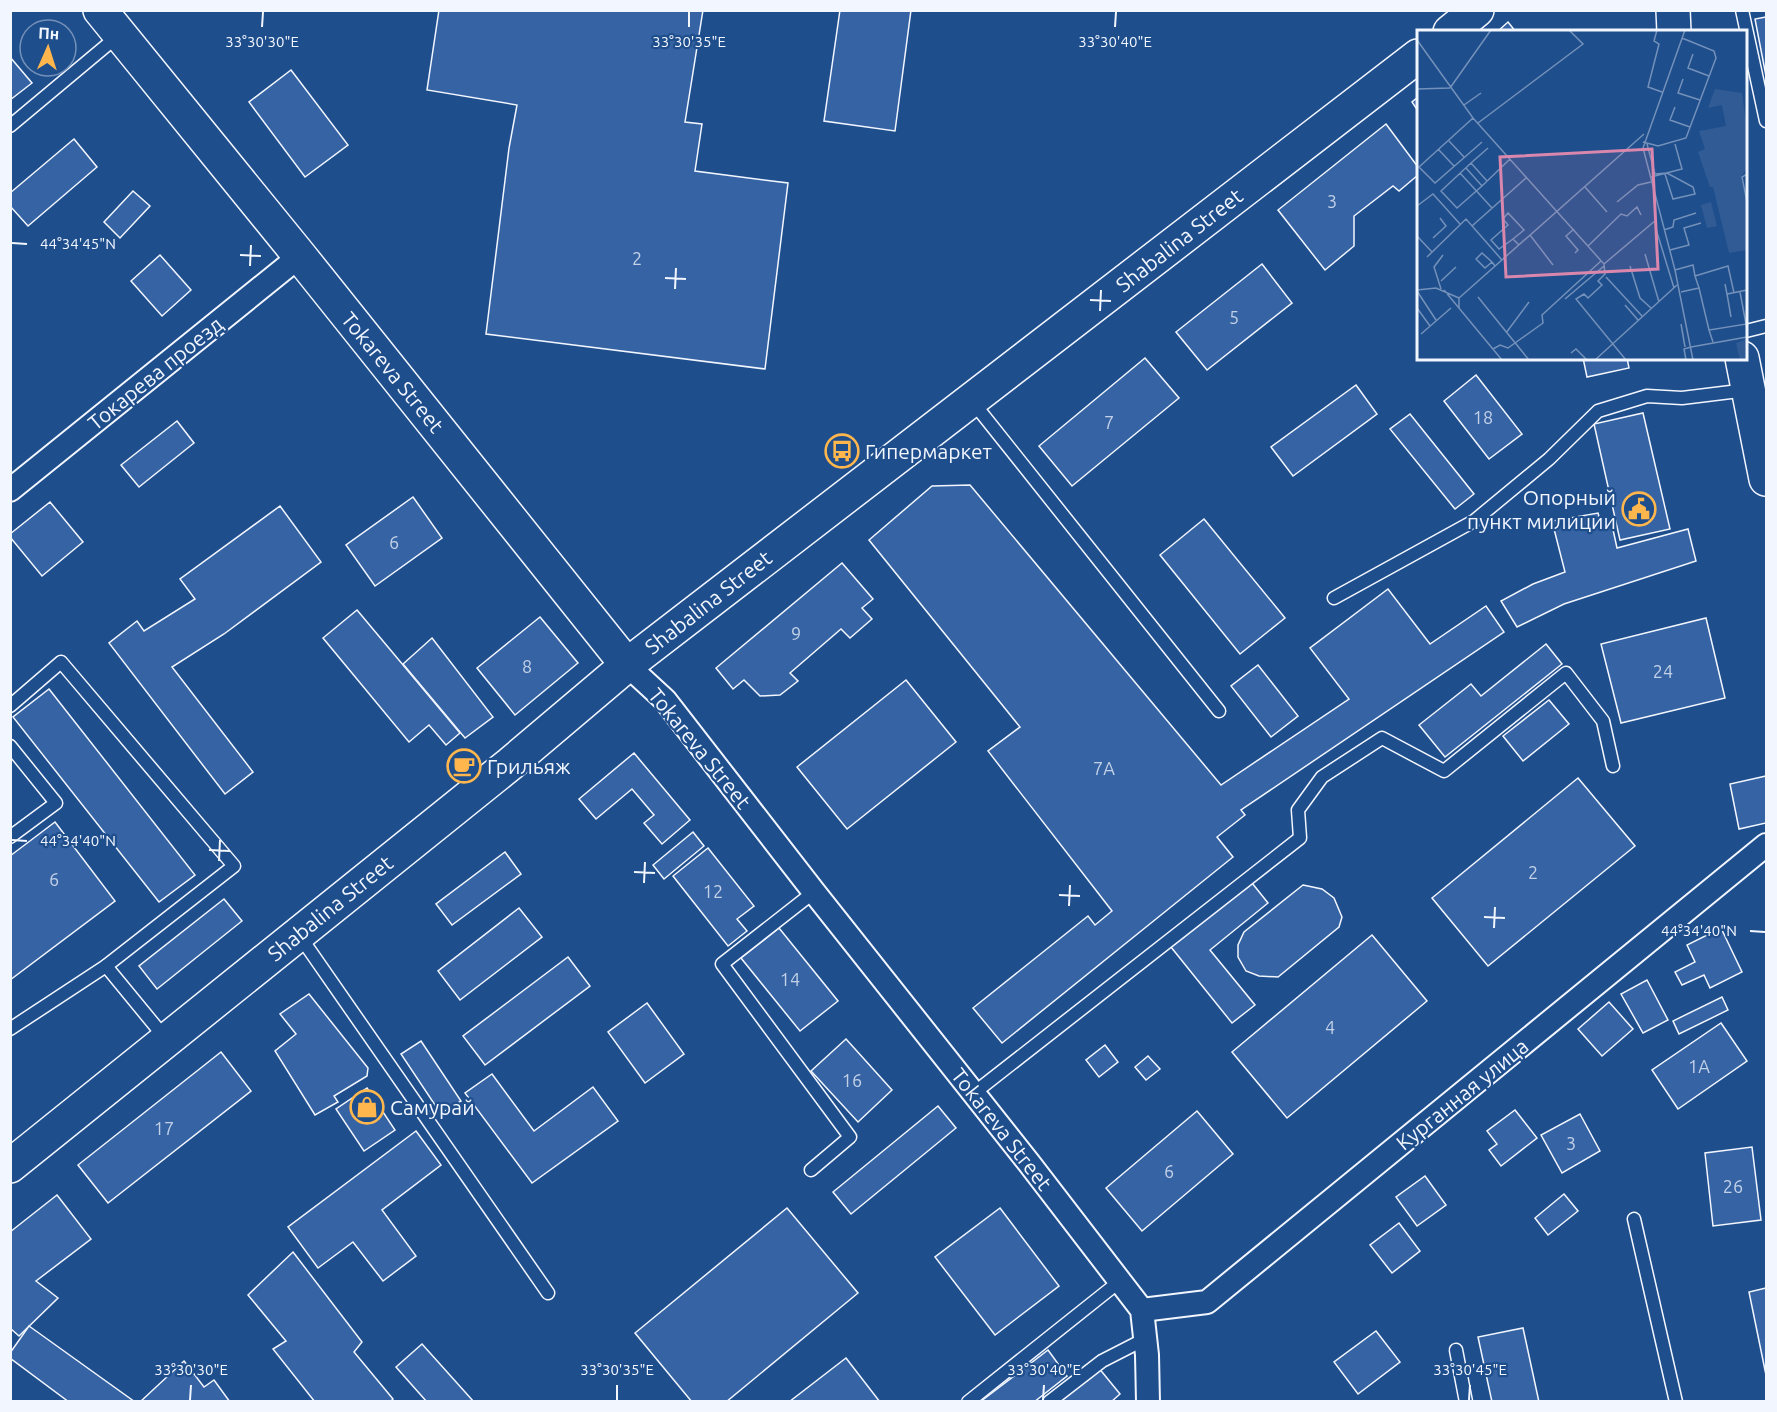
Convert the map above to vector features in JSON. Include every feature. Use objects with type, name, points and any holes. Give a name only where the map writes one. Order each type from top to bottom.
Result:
[{"type":"main road","points":[[1453,30],[1478,10]]},
{"type":"main road","points":[[1666,10],[1673,30]]},
{"type":"main road","points":[[1673,10],[1674,30]]},
{"type":"main road","name":"Tokareva Street","points":[[110,23],[627,664]]},
{"type":"main road","name":"Shabalina Street","points":[[10,1166],[510,764],[627,664],[1417,58]]},
{"type":"main road","points":[[1745,374],[1767,479]]},
{"type":"street","name":"Токарева проезд","points":[[10,489],[300,256]]},
{"type":"street","name":"Tokareva Street","points":[[627,664],[665,700],[1142,1310],[1146,1339],[1148,1401]]},
{"type":"street","name":"Курганная улица","points":[[1142,1310],[1207,1302],[1767,845]]},
{"type":"lane","points":[[1742,10],[1747,30]]},
{"type":"lane","points":[[10,126],[110,23]]},
{"type":"lane","points":[[1747,32],[1767,121]]},
{"type":"lane","points":[[1747,331],[1767,326]]},
{"type":"lane","points":[[1334,598],[1474,521],[1549,459],[1598,411],[1647,396],[1682,398],[1745,374]]},
{"type":"lane","points":[[971,400],[1219,711]]},
{"type":"lane","points":[[10,706],[61,662],[234,866],[106,966],[10,1029]]},
{"type":"lane","points":[[974,1093],[1300,838],[1298,810],[1322,777],[1382,738],[1444,771],[1566,672],[1603,721],[1613,766]]},
{"type":"lane","points":[[10,746],[56,803],[10,837]]},
{"type":"lane","points":[[811,1170],[850,1137],[722,964],[814,892]]},
{"type":"lane","points":[[298,934],[548,1293]]},
{"type":"lane","points":[[106,966],[166,1040]]},
{"type":"lane","points":[[1634,1219],[1676,1401]]},
{"type":"lane","points":[[968,1401],[1120,1281]]},
{"type":"lane","points":[[1049,1401],[1102,1361],[1146,1339]]},
{"type":"lane","points":[[1456,1350],[1466,1401]]},
{"type":"building","points":[[439,10],[703,10],[685,122],[702,124],[695,171],[788,183],[765,369],[486,334],[509,148],[517,105],[427,90]]},
{"type":"building","points":[[840,10],[911,10],[895,131],[824,121]]},
{"type":"building","points":[[1766,17],[1766,76],[1755,19]]},
{"type":"building","points":[[1508,22],[1514,30],[1499,30]]},
{"type":"building","points":[[10,57],[18,66],[18,78],[28,78],[32,83],[10,100]]},
{"type":"building","points":[[291,70],[348,145],[305,177],[249,102]]},
{"type":"building","points":[[1417,98],[1417,110],[1412,102]]},
{"type":"building","points":[[1386,124],[1417,166],[1417,176],[1399,191],[1393,186],[1354,216],[1354,246],[1325,270],[1278,210]]},
{"type":"building","points":[[74,139],[97,167],[28,226],[10,206],[10,193]]},
{"type":"building","points":[[133,191],[150,206],[120,238],[104,222]]},
{"type":"building","points":[[160,255],[191,290],[162,316],[131,281]]},
{"type":"building","points":[[1262,264],[1292,303],[1207,370],[1176,332]]},
{"type":"building","points":[[1145,358],[1179,398],[1072,486],[1039,446]]},
{"type":"building","points":[[1583,360],[1627,360],[1629,368],[1587,377]]},
{"type":"building","points":[[1476,375],[1522,434],[1489,459],[1444,401]]},
{"type":"building","points":[[1356,385],[1377,414],[1293,476],[1271,447]]},
{"type":"building","points":[[1643,413],[1670,529],[1620,540],[1594,424]]},
{"type":"building","points":[[1410,414],[1474,494],[1455,509],[1390,429]]},
{"type":"building","points":[[177,421],[194,443],[139,487],[121,465]]},
{"type":"building","points":[[970,485],[1221,785],[1349,699],[1310,648],[1388,589],[1430,644],[1486,606],[1504,632],[1241,810],[1245,815],[1217,837],[1233,857],[1002,1043],[973,1008],[1088,916],[1095,925],[1112,911],[988,751],[1020,727],[869,540],[932,486]]},
{"type":"building","points":[[413,497],[442,538],[375,586],[346,545]]},
{"type":"building","points":[[50,502],[83,542],[42,576],[10,537],[10,534]]},
{"type":"building","points":[[280,506],[321,562],[224,634],[172,667],[253,772],[225,794],[109,643],[137,621],[144,631],[195,599],[180,579]]},
{"type":"building","points":[[1598,513],[1602,528],[1612,525],[1617,548],[1688,529],[1696,561],[1564,604],[1517,627],[1501,601],[1533,584],[1565,572],[1552,521]]},
{"type":"building","points":[[1204,519],[1285,618],[1240,654],[1160,555]]},
{"type":"building","points":[[842,563],[873,599],[862,608],[872,619],[850,638],[841,629],[790,673],[798,681],[780,695],[760,696],[744,680],[733,689],[716,668]]},
{"type":"building","points":[[357,610],[460,733],[446,745],[429,725],[409,742],[323,638]]},
{"type":"building","points":[[540,617],[578,663],[515,715],[477,668]]},
{"type":"building","points":[[1706,618],[1725,698],[1621,723],[1601,644]]},
{"type":"building","points":[[432,638],[493,717],[465,738],[403,664]]},
{"type":"building","points":[[1546,644],[1562,664],[1445,757],[1419,725],[1471,684],[1481,696]]},
{"type":"building","points":[[1258,665],[1298,716],[1271,737],[1231,686]]},
{"type":"building","points":[[906,680],[956,742],[847,829],[797,767]]},
{"type":"building","points":[[49,689],[195,875],[159,902],[13,717]]},
{"type":"building","points":[[1549,700],[1569,724],[1523,761],[1503,736]]},
{"type":"building","points":[[634,753],[690,820],[662,844],[644,823],[654,815],[632,789],[596,819],[579,799]]},
{"type":"building","points":[[1766,776],[1766,823],[1739,829],[1730,784]]},
{"type":"building","points":[[1578,778],[1635,846],[1488,966],[1432,898]]},
{"type":"building","points":[[55,822],[115,901],[10,980],[10,856]]},
{"type":"building","points":[[693,832],[704,846],[664,879],[653,865]]},
{"type":"building","points":[[708,848],[754,906],[737,919],[747,931],[728,946],[673,876]]},
{"type":"building","points":[[505,852],[521,874],[452,925],[436,904]]},
{"type":"building","points":[[1252,883],[1268,903],[1210,950],[1255,1005],[1232,1023],[1171,947]]},
{"type":"building","points":[[1303,885],[1322,889],[1334,898],[1342,917],[1339,927],[1278,977],[1259,976],[1246,971],[1238,957],[1238,945],[1244,932]]},
{"type":"building","points":[[224,899],[242,921],[157,989],[139,966]]},
{"type":"building","points":[[519,908],[542,937],[460,1000],[438,971]]},
{"type":"building","points":[[779,928],[838,1001],[800,1031],[741,958]]},
{"type":"building","points":[[1721,928],[1742,972],[1710,988],[1704,975],[1682,985],[1675,972],[1695,962],[1687,945]]},
{"type":"building","points":[[1372,935],[1427,1001],[1287,1118],[1232,1052]]},
{"type":"building","points":[[568,957],[590,986],[485,1065],[463,1036]]},
{"type":"building","points":[[1647,980],[1668,1020],[1643,1033],[1621,994]]},
{"type":"building","points":[[309,994],[368,1068],[367,1076],[334,1096],[338,1102],[315,1115],[275,1051],[296,1034],[280,1014]]},
{"type":"building","points":[[1722,997],[1728,1010],[1679,1034],[1673,1021]]},
{"type":"building","points":[[1609,1002],[1633,1029],[1602,1056],[1578,1029]]},
{"type":"building","points":[[647,1003],[684,1054],[645,1083],[608,1032]]},
{"type":"building","points":[[1721,1023],[1747,1061],[1678,1109],[1652,1070]]},
{"type":"building","points":[[846,1039],[892,1090],[858,1122],[811,1071]]},
{"type":"building","points":[[421,1041],[461,1101],[441,1114],[401,1054]]},
{"type":"building","points":[[1105,1045],[1118,1062],[1099,1077],[1086,1060]]},
{"type":"building","points":[[221,1052],[251,1091],[108,1203],[78,1165]]},
{"type":"building","points":[[1148,1056],[1160,1069],[1146,1080],[1135,1067]]},
{"type":"building","points":[[492,1074],[534,1131],[593,1087],[618,1121],[532,1183],[465,1093]]},
{"type":"building","points":[[367,1088],[395,1130],[364,1151],[336,1109]]},
{"type":"building","points":[[938,1106],[956,1128],[851,1214],[833,1192]]},
{"type":"building","points":[[1515,1110],[1537,1138],[1501,1166],[1489,1150],[1497,1144],[1487,1131]]},
{"type":"building","points":[[1197,1111],[1233,1154],[1142,1231],[1106,1188]]},
{"type":"building","points":[[1580,1114],[1600,1151],[1562,1173],[1541,1135]]},
{"type":"building","points":[[416,1131],[441,1165],[382,1210],[416,1256],[383,1281],[353,1242],[318,1268],[288,1227]]},
{"type":"building","points":[[1752,1147],[1761,1220],[1713,1226],[1705,1153]]},
{"type":"building","points":[[1425,1176],[1446,1205],[1417,1226],[1396,1197]]},
{"type":"building","points":[[1564,1194],[1578,1211],[1548,1235],[1535,1218]]},
{"type":"building","points":[[57,1195],[91,1239],[36,1281],[58,1298],[19,1336],[10,1328],[10,1232]]},
{"type":"building","points":[[787,1208],[858,1293],[726,1402],[692,1402],[635,1333]]},
{"type":"building","points":[[1000,1208],[1059,1286],[995,1335],[935,1257]]},
{"type":"building","points":[[1399,1223],[1420,1251],[1392,1273],[1370,1245]]},
{"type":"building","points":[[293,1252],[362,1342],[354,1352],[393,1399],[390,1402],[315,1402],[273,1349],[286,1341],[248,1295]]},
{"type":"building","points":[[1766,1288],[1766,1375],[1749,1292]]},
{"type":"building","points":[[29,1326],[135,1402],[69,1402],[10,1358],[10,1353]]},
{"type":"building","points":[[1523,1328],[1539,1402],[1492,1402],[1478,1337]]},
{"type":"building","points":[[1376,1331],[1400,1362],[1358,1394],[1334,1362]]},
{"type":"building","points":[[422,1344],[474,1402],[427,1402],[396,1367]]},
{"type":"building","points":[[1048,1350],[1067,1376],[1034,1402],[980,1402]]},
{"type":"building","points":[[846,1358],[880,1402],[789,1402]]},
{"type":"building","points":[[184,1361],[204,1387],[214,1380],[230,1402],[140,1402]]},
{"type":"building","points":[[1098,1367],[1120,1394],[1111,1402],[1056,1402]]},
{"type":"place","name":"Гипермаркет","points":[[842,451]]},
{"type":"place","name":"Опорный пункт милиции","points":[[1639,509]]},
{"type":"place","name":"Грильяж","points":[[464,766]]},
{"type":"place","name":"Самурай","points":[[367,1107]]}]
